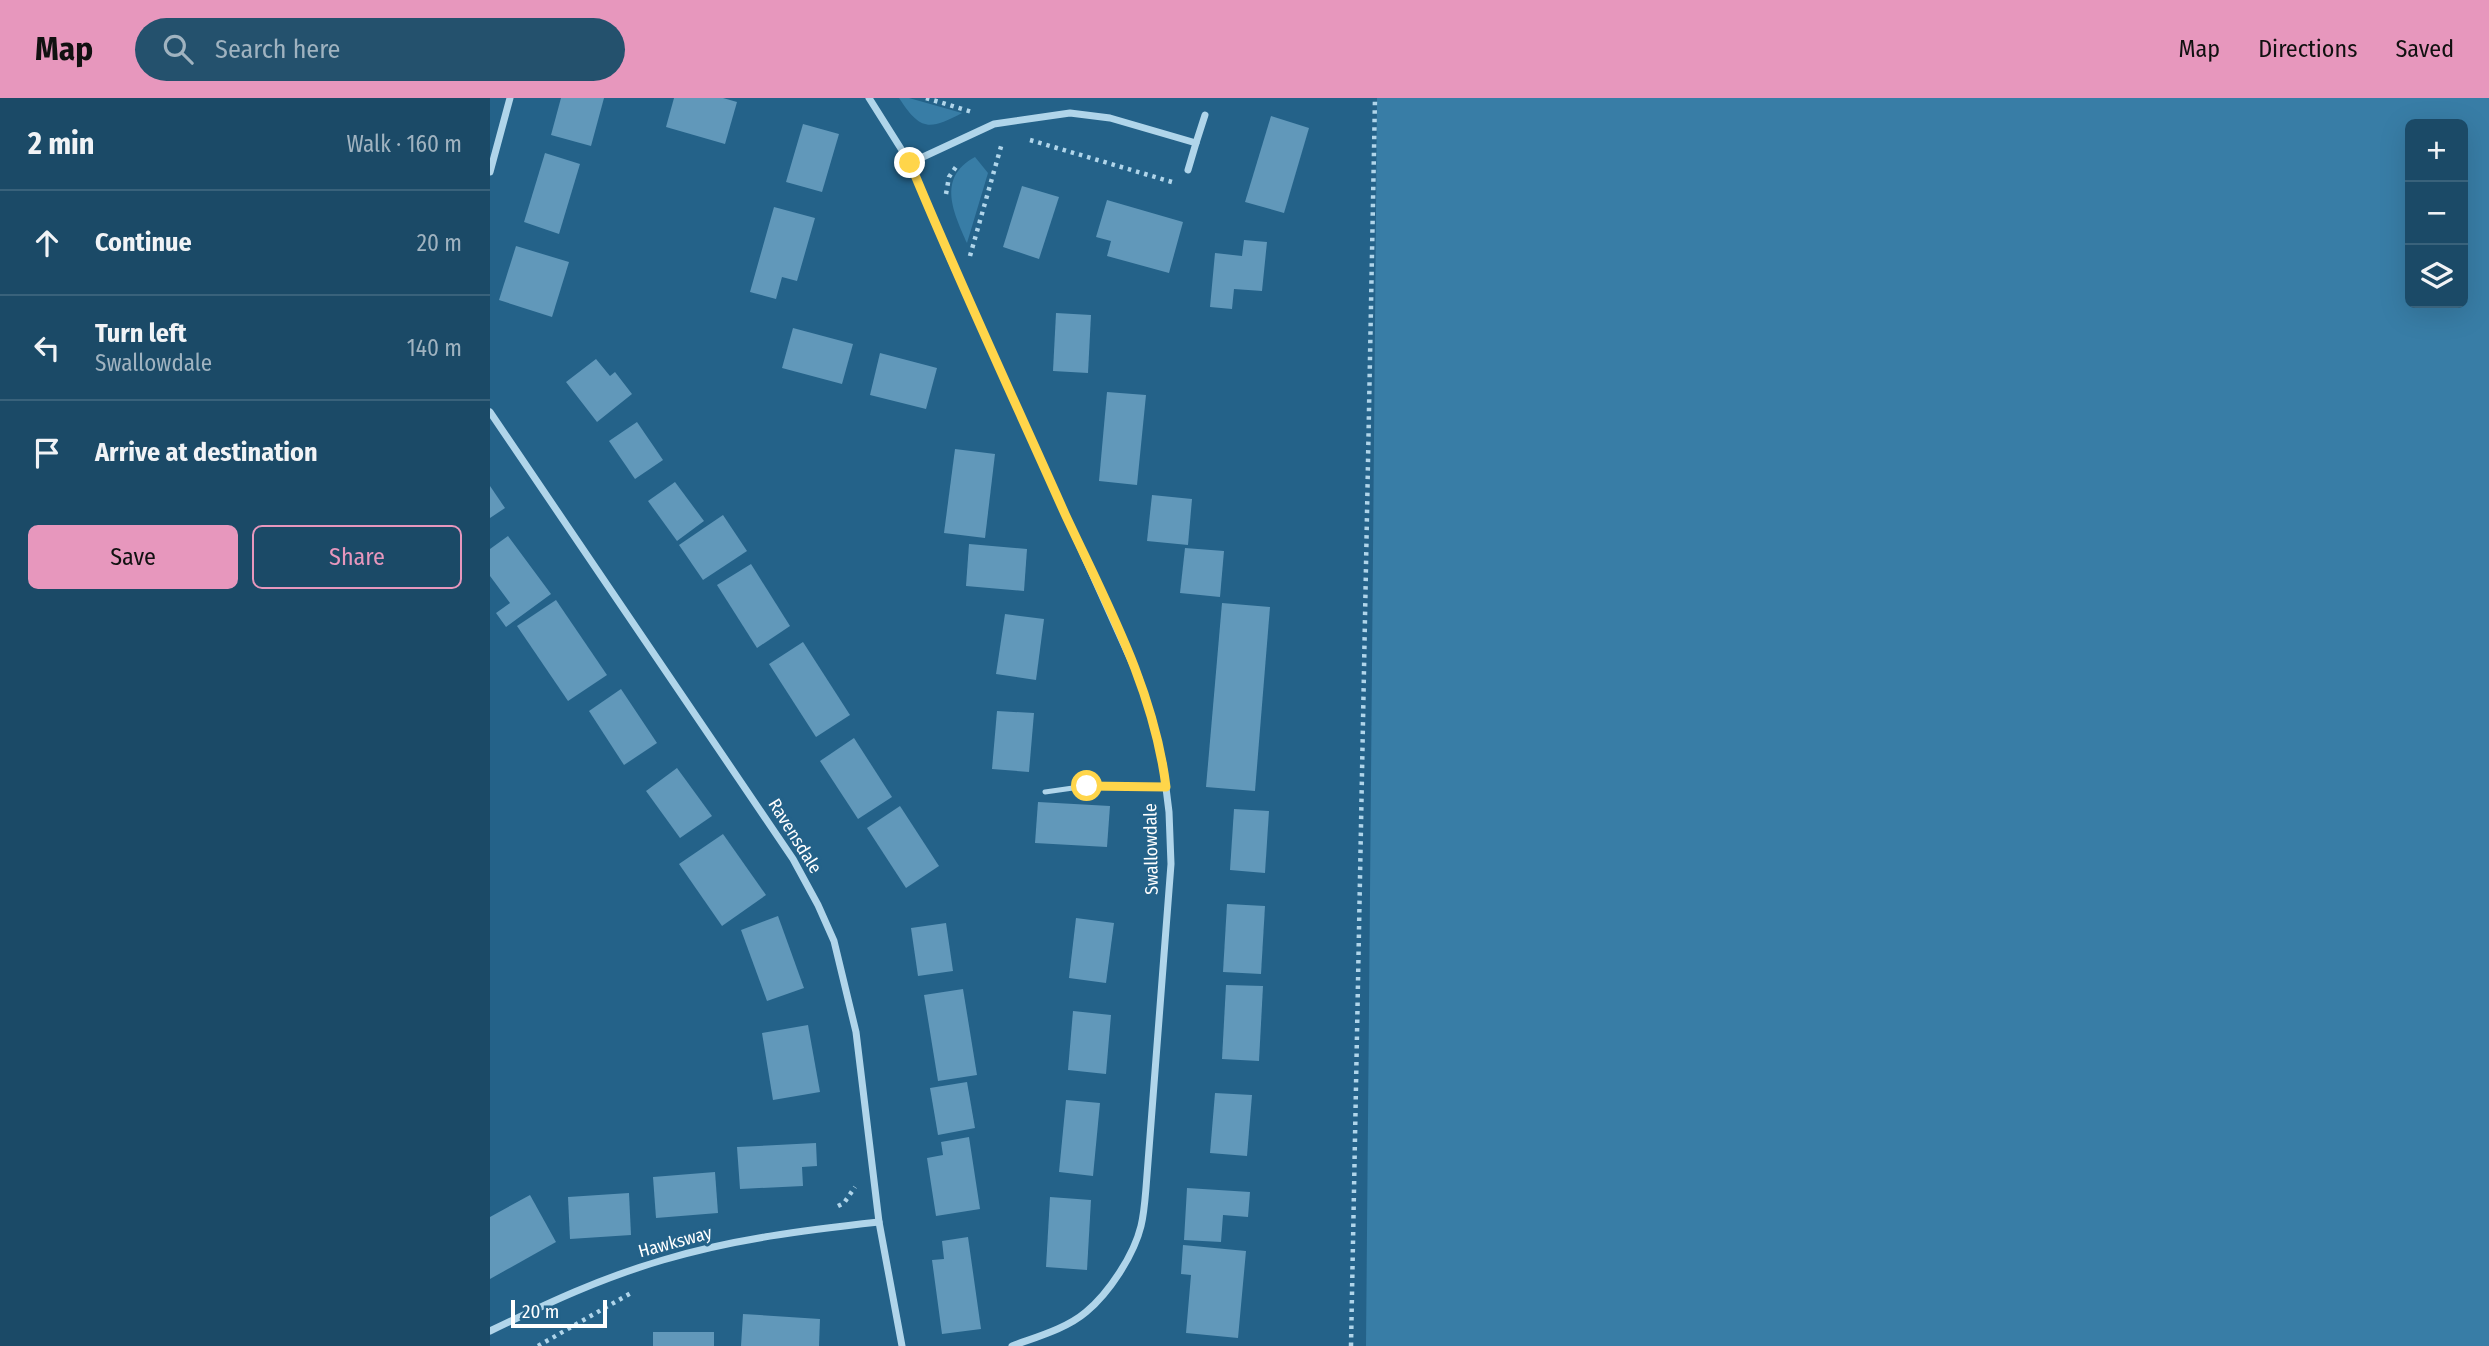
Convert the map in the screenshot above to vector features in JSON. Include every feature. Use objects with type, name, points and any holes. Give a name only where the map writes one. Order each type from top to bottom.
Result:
[{"type":"street","points":[[490,172],[510,98]]},
{"type":"street","name":"Swallowdale","points":[[869,98],[910,163],[950,258],[1122,635],[1152,718],[1166,787],[1171,864],[1141,1226],[1116,1278],[1086,1312],[1052,1332],[1012,1346]]},
{"type":"street","points":[[910,163],[994,124],[1070,113],[1110,118],[1196,143]]},
{"type":"street","points":[[1188,170],[1205,115]]},
{"type":"street","name":"Ravensdale","points":[[490,412],[793,859],[834,941],[856,1032],[879,1222],[902,1346]]},
{"type":"street","name":"Hawksway","points":[[490,1331],[558,1298],[664,1259],[778,1234],[879,1222]]},
{"type":"lane","points":[[1045,792],[1087,786],[1166,787]]},
{"type":"path","points":[[926,98],[978,114]]},
{"type":"path","points":[[1351,1346],[1376,98]]},
{"type":"path","points":[[969,260],[1002,141]]},
{"type":"path","points":[[832,1210],[844,1203],[853,1192],[858,1179]]},
{"type":"path","points":[[538,1346],[632,1293]]},
{"type":"shaded area","points":[[899,98],[909,98],[962,113],[941,123],[926,124],[919,122]]},
{"type":"shaded area","points":[[1377,98],[2489,98],[2489,1346],[1366,1346]]},
{"type":"shaded area","points":[[975,157],[988,173],[967,243],[957,220],[952,186],[955,175]]},
{"type":"building","points":[[561,98],[604,98],[591,146],[551,135]]},
{"type":"building","points":[[674,98],[723,98],[737,102],[725,144],[666,127]]},
{"type":"building","points":[[1271,116],[1309,128],[1284,213],[1245,202]]},
{"type":"building","points":[[803,124],[839,134],[822,192],[786,182]]},
{"type":"building","points":[[545,153],[580,164],[559,234],[524,222]]},
{"type":"building","points":[[1022,186],[1059,197],[1039,259],[1003,247]]},
{"type":"building","points":[[1107,200],[1183,222],[1169,273],[1107,256],[1111,241],[1096,237]]},
{"type":"building","points":[[774,207],[815,218],[797,281],[782,277],[776,299],[750,292]]},
{"type":"building","points":[[1244,240],[1267,242],[1262,291],[1234,289],[1232,309],[1210,307],[1215,253],[1242,256]]},
{"type":"building","points":[[516,246],[569,262],[552,317],[499,300]]},
{"type":"building","points":[[1056,313],[1091,315],[1088,373],[1053,371]]},
{"type":"building","points":[[793,328],[853,344],[842,384],[782,368]]},
{"type":"building","points":[[880,353],[937,368],[926,409],[870,395]]},
{"type":"building","points":[[596,359],[610,376],[615,372],[632,394],[597,422],[566,382]]},
{"type":"building","points":[[1107,392],[1146,395],[1137,485],[1099,481]]},
{"type":"building","points":[[637,422],[663,460],[635,479],[609,441]]},
{"type":"building","points":[[955,449],[995,454],[985,538],[944,533]]},
{"type":"building","points":[[675,482],[704,521],[677,541],[648,501]]},
{"type":"building","points":[[490,486],[505,508],[490,518]]},
{"type":"building","points":[[1152,495],[1192,499],[1188,545],[1147,541]]},
{"type":"building","points":[[723,515],[747,551],[703,580],[679,545]]},
{"type":"building","points":[[508,536],[551,594],[506,627],[496,613],[510,603],[490,576],[490,549]]},
{"type":"building","points":[[969,544],[1027,549],[1024,591],[966,586]]},
{"type":"building","points":[[1185,548],[1224,551],[1220,597],[1180,593]]},
{"type":"building","points":[[751,564],[790,626],[757,648],[717,585]]},
{"type":"building","points":[[556,600],[607,675],[568,701],[517,626]]},
{"type":"building","points":[[1222,603],[1270,607],[1255,791],[1206,787]]},
{"type":"building","points":[[1005,614],[1044,619],[1036,680],[996,674]]},
{"type":"building","points":[[803,642],[850,715],[816,737],[769,664]]},
{"type":"building","points":[[621,689],[657,743],[624,765],[589,711]]},
{"type":"building","points":[[997,711],[1034,713],[1029,772],[992,769]]},
{"type":"building","points":[[854,738],[892,797],[858,819],[820,761]]},
{"type":"building","points":[[677,768],[712,816],[680,838],[646,791]]},
{"type":"building","points":[[1038,802],[1110,806],[1107,847],[1035,843]]},
{"type":"building","points":[[900,806],[939,866],[906,888],[867,828]]},
{"type":"building","points":[[1234,809],[1269,811],[1265,873],[1230,870]]},
{"type":"building","points":[[723,834],[766,895],[722,926],[679,864]]},
{"type":"building","points":[[1227,904],[1265,906],[1261,974],[1223,972]]},
{"type":"building","points":[[778,916],[804,988],[767,1001],[741,930]]},
{"type":"building","points":[[1076,918],[1114,923],[1106,983],[1069,978]]},
{"type":"building","points":[[946,923],[953,971],[918,976],[911,928]]},
{"type":"building","points":[[1226,985],[1263,986],[1259,1061],[1222,1059]]},
{"type":"building","points":[[963,989],[977,1075],[938,1081],[924,995]]},
{"type":"building","points":[[1073,1011],[1111,1015],[1106,1074],[1068,1070]]},
{"type":"building","points":[[808,1025],[820,1092],[773,1100],[762,1033]]},
{"type":"building","points":[[967,1082],[975,1128],[938,1135],[930,1088]]},
{"type":"building","points":[[1215,1093],[1252,1095],[1247,1156],[1210,1153]]},
{"type":"building","points":[[1066,1100],[1100,1103],[1093,1176],[1059,1172]]},
{"type":"building","points":[[969,1137],[980,1209],[936,1216],[927,1158],[943,1155],[941,1142]]},
{"type":"building","points":[[816,1143],[817,1166],[802,1167],[803,1186],[740,1189],[737,1147]]},
{"type":"building","points":[[715,1172],[718,1213],[656,1218],[653,1177]]},
{"type":"building","points":[[1187,1188],[1250,1192],[1248,1217],[1223,1215],[1221,1242],[1184,1240]]},
{"type":"building","points":[[629,1193],[631,1235],[570,1239],[568,1197]]},
{"type":"building","points":[[530,1195],[556,1242],[490,1279],[490,1217]]},
{"type":"building","points":[[1050,1197],[1091,1200],[1087,1270],[1046,1267]]},
{"type":"building","points":[[968,1237],[981,1329],[942,1334],[932,1260],[944,1259],[942,1241]]},
{"type":"building","points":[[1183,1245],[1246,1251],[1238,1338],[1186,1333],[1191,1275],[1181,1274]]},
{"type":"building","points":[[743,1314],[820,1319],[819,1346],[741,1346]]},
{"type":"building","points":[[653,1332],[714,1332],[714,1346],[653,1346]]},
{"type":"route","points":[[910,163],[950,258],[1122,635],[1152,718],[1166,787],[1087,786]]}]
